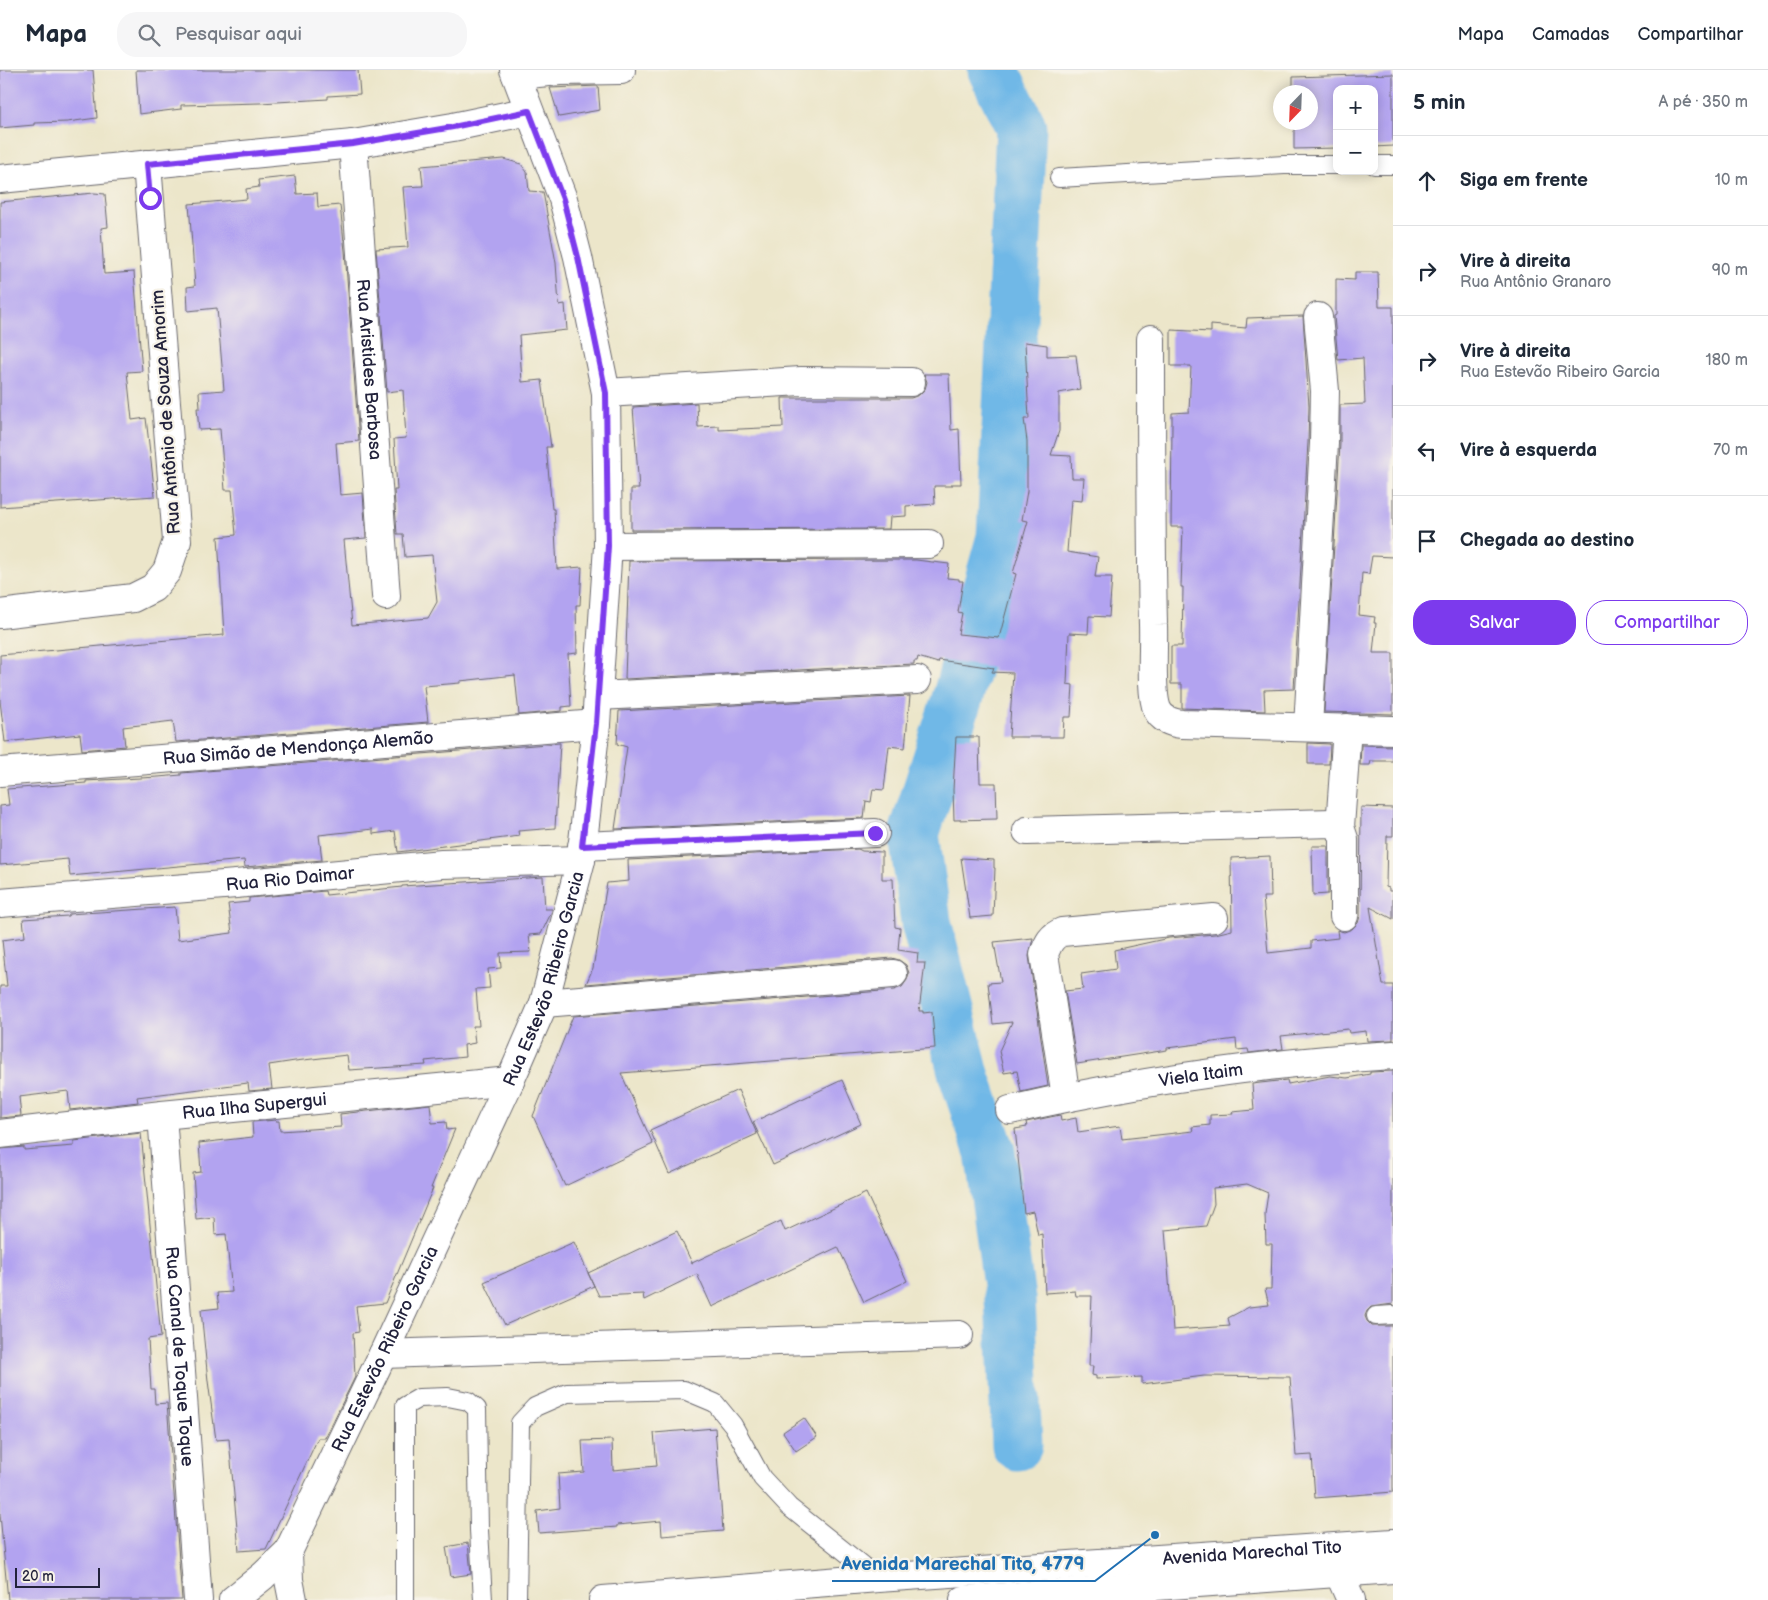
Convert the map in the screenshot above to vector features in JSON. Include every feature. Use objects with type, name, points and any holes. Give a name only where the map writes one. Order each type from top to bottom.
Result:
[{"type":"street","points":[[515,73],[621,70]]},
{"type":"street","name":"Rua Estevão Ribeiro Garcia","points":[[233,1600],[263,1576],[288,1552],[383,1354],[510,1081],[544,1003],[582,853],[596,724],[608,546],[606,393],[578,257],[563,199],[515,73]]},
{"type":"street","points":[[0,179],[353,144],[453,127],[529,111]]},
{"type":"street","name":"Rua Aristides Barbosa","points":[[353,144],[386,596]]},
{"type":"street","name":"Rua Antônio de Souza Amorim","points":[[0,614],[132,598],[153,588],[158,583],[167,571],[177,541],[147,164]]},
{"type":"street","points":[[1308,727],[1325,400],[1318,317]]},
{"type":"street","points":[[1151,339],[1153,676],[1157,710],[1172,723],[1182,724],[1393,730]]},
{"type":"street","points":[[606,393],[801,382],[911,382]]},
{"type":"street","points":[[608,546],[929,544]]},
{"type":"street","points":[[598,696],[917,680]]},
{"type":"street","name":"Rua Simão de Mendonça Alemão","points":[[0,772],[596,724]]},
{"type":"street","points":[[1344,916],[1344,838],[1340,827],[1348,728]]},
{"type":"street","points":[[1026,831],[1326,823],[1340,827]]},
{"type":"street","name":"Rua Rio Daimar","points":[[0,903],[442,864],[875,833]]},
{"type":"street","points":[[1066,1097],[1044,954],[1051,939],[1056,934],[1062,932],[1214,918]]},
{"type":"street","points":[[544,1003],[893,974]]},
{"type":"street","name":"Viela Itaim","points":[[1010,1110],[1066,1097],[1201,1075],[1353,1057],[1393,1055]]},
{"type":"street","name":"Rua Ilha Supergui","points":[[0,1134],[162,1115],[510,1081]]},
{"type":"street","name":"Rua Canal de Toque Toque","points":[[162,1115],[198,1600]]},
{"type":"street","points":[[383,1354],[959,1335]]},
{"type":"street","name":"Avenida Marechal Tito","points":[[603,1600],[878,1578],[1393,1543]]},
{"type":"street","name":"Rua Estevão Ribeiro Garcia","points":[[288,1552],[289,1580],[293,1600]]},
{"type":"street","name":"Avenida Marechal Tito","points":[[964,1600],[1393,1569]]},
{"type":"street","points":[[1339,1573],[1350,1600]]},
{"type":"lane","points":[[1058,178],[1284,165],[1333,165]]},
{"type":"lane","points":[[1378,165],[1393,165]]},
{"type":"lane","points":[[517,1600],[520,1423],[535,1407],[567,1393],[684,1390],[715,1403],[733,1425],[762,1478],[789,1507],[878,1578]]},
{"type":"lane","points":[[405,1600],[405,1406],[419,1398],[448,1397],[468,1401],[477,1410],[478,1530],[483,1600]]},
{"type":"building","points":[[0,70],[93,70],[97,118],[0,128]]},
{"type":"building","points":[[136,70],[358,70],[360,94],[328,96],[328,99],[181,105],[181,109],[139,114]]},
{"type":"building","points":[[1393,74],[1393,146],[1378,147],[1378,85],[1333,85],[1333,148],[1294,149],[1294,130],[1318,130],[1318,85],[1293,85],[1293,77]]},
{"type":"building","points":[[598,86],[600,110],[559,117],[550,88]]},
{"type":"building","points":[[504,159],[521,164],[527,172],[529,191],[543,192],[556,263],[559,305],[565,304],[567,330],[519,335],[522,382],[542,380],[551,447],[546,447],[552,509],[554,509],[557,569],[582,567],[580,605],[576,605],[577,653],[568,654],[571,706],[562,707],[562,711],[519,715],[515,675],[424,686],[428,722],[176,742],[173,721],[123,727],[125,746],[82,750],[80,734],[5,742],[0,701],[0,655],[224,635],[218,537],[236,535],[232,490],[225,490],[220,429],[199,430],[197,408],[200,408],[199,392],[224,390],[217,308],[188,311],[187,287],[195,286],[189,204],[247,199],[246,189],[259,187],[258,180],[295,176],[297,194],[317,193],[318,207],[340,205],[359,441],[336,443],[340,495],[363,493],[366,538],[344,540],[352,625],[428,618],[437,602],[432,555],[405,557],[403,534],[397,534],[394,490],[397,490],[394,439],[406,438],[403,390],[387,392],[376,249],[408,247],[403,187],[423,186],[421,166]]},
{"type":"building","points":[[94,193],[105,194],[108,227],[101,228],[104,274],[134,272],[142,371],[127,372],[132,420],[146,418],[155,496],[0,507],[0,202]]},
{"type":"building","points":[[1355,272],[1378,272],[1379,307],[1393,307],[1393,557],[1372,556],[1369,574],[1362,573],[1359,615],[1375,617],[1373,653],[1393,653],[1393,714],[1324,712],[1340,444],[1340,405],[1365,404],[1363,358],[1338,360],[1334,316],[1336,315],[1336,279],[1355,280]]},
{"type":"building","points":[[1303,316],[1309,406],[1294,689],[1264,690],[1265,711],[1182,708],[1182,684],[1171,684],[1171,646],[1182,646],[1183,587],[1181,587],[1183,527],[1171,527],[1172,413],[1189,412],[1191,366],[1171,366],[1171,330],[1211,332],[1211,325],[1246,328],[1247,318]]},
{"type":"building","points":[[1025,342],[1047,345],[1047,356],[1076,355],[1080,389],[1059,393],[1059,431],[1051,455],[1071,456],[1072,478],[1084,478],[1082,501],[1071,500],[1067,552],[1098,557],[1095,577],[1112,577],[1109,617],[1089,616],[1088,634],[1069,633],[1067,684],[1073,685],[1071,717],[1064,717],[1063,737],[1009,737],[1013,673],[992,672],[994,668],[939,660],[938,663],[918,657],[914,664],[625,679],[629,561],[916,560],[949,564],[947,578],[963,581],[958,612],[962,613],[958,634],[999,638],[1016,574],[1013,573],[1028,521],[1022,520],[1027,491],[1027,441],[1024,419],[1029,419]]},
{"type":"building","points":[[924,374],[949,374],[951,430],[959,429],[961,484],[934,486],[935,504],[906,506],[906,516],[890,517],[889,529],[631,530],[631,489],[639,489],[633,407],[697,403],[698,427],[719,426],[719,430],[783,427],[782,398],[911,398],[919,395],[925,389],[927,382]]},
{"type":"building","points":[[910,696],[905,748],[889,746],[884,790],[873,789],[871,802],[866,801],[864,818],[615,829],[627,747],[617,744],[619,711]]},
{"type":"building","points":[[956,737],[979,737],[980,783],[996,783],[997,819],[954,820],[953,790]]},
{"type":"building","points":[[560,743],[555,828],[518,831],[519,836],[398,852],[395,831],[373,834],[373,829],[319,835],[322,860],[245,867],[244,860],[70,876],[68,859],[0,865],[0,806],[9,805],[7,789],[86,783],[86,781],[181,775],[181,773]]},
{"type":"building","points":[[1308,743],[1330,744],[1329,764],[1308,764]]},
{"type":"building","points":[[1361,745],[1393,746],[1393,761],[1371,761],[1370,765],[1360,765]]},
{"type":"building","points":[[1361,807],[1393,808],[1393,836],[1387,836],[1386,887],[1389,888],[1389,891],[1393,891],[1393,919],[1370,907],[1383,985],[1393,985],[1393,1040],[1367,1041],[1366,1031],[1349,1033],[1348,1029],[1281,1036],[1283,1049],[1249,1053],[1248,1049],[1237,1050],[1236,1039],[1167,1048],[1167,1050],[1077,1064],[1065,991],[1083,989],[1081,974],[1116,969],[1114,950],[1169,938],[1215,934],[1232,930],[1231,858],[1270,856],[1271,897],[1263,897],[1268,953],[1311,948],[1311,941],[1338,938],[1337,930],[1344,932],[1352,929],[1358,923],[1360,916]]},
{"type":"building","points":[[1312,846],[1328,846],[1328,894],[1313,895]]},
{"type":"building","points":[[858,849],[882,852],[882,879],[893,879],[895,927],[900,928],[898,950],[918,953],[917,963],[925,963],[919,1011],[923,1011],[923,1013],[932,1012],[935,1048],[621,1073],[653,1144],[565,1186],[533,1116],[573,1016],[894,990],[902,987],[909,973],[906,965],[892,958],[586,984],[593,968],[607,883],[629,881],[628,860]]},
{"type":"building","points":[[961,858],[994,860],[993,916],[970,918]]},
{"type":"building","points":[[543,877],[545,909],[552,909],[552,911],[541,934],[529,935],[531,952],[500,953],[501,968],[488,969],[490,988],[476,989],[479,1026],[473,1026],[475,1043],[464,1045],[465,1057],[425,1061],[426,1065],[349,1070],[347,1055],[295,1061],[269,1065],[272,1089],[249,1091],[248,1083],[137,1097],[138,1102],[70,1110],[68,1091],[19,1097],[21,1116],[0,1118],[0,986],[7,986],[2,940],[25,937],[23,919],[175,907],[178,940],[232,933],[228,904],[249,902],[249,898],[325,891],[326,895],[402,886]]},
{"type":"building","points":[[1033,938],[1029,956],[1048,1086],[1021,1092],[1017,1071],[1004,1073],[999,1051],[1012,1022],[993,1024],[988,983],[1001,982],[994,942]]},
{"type":"building","points":[[1393,1071],[1393,1304],[1371,1307],[1365,1316],[1372,1326],[1393,1326],[1393,1492],[1315,1498],[1312,1455],[1296,1456],[1290,1377],[1204,1376],[1142,1384],[1142,1377],[1096,1379],[1096,1376],[1092,1375],[1093,1366],[1089,1366],[1092,1296],[1076,1296],[1075,1291],[1045,1293],[1042,1234],[1038,1235],[1033,1211],[1024,1213],[1015,1129],[1027,1127],[1026,1122],[1060,1115],[1061,1121],[1076,1118],[1078,1132],[1120,1126],[1122,1139],[1193,1131],[1192,1127],[1210,1125],[1210,1115],[1233,1114],[1232,1112],[1254,1110],[1252,1084],[1287,1080],[1288,1084],[1330,1076],[1347,1078],[1370,1074],[1370,1072]],"holes":[[[1247,1184],[1268,1193],[1265,1214],[1266,1244],[1272,1244],[1271,1289],[1265,1289],[1269,1305],[1249,1307],[1228,1318],[1230,1326],[1173,1330],[1165,1230],[1206,1226],[1214,1204],[1213,1188]]]},
{"type":"building","points":[[842,1080],[861,1124],[773,1165],[753,1122]]},
{"type":"building","points":[[738,1090],[757,1134],[669,1174],[650,1130]]},
{"type":"building","points":[[430,1104],[432,1123],[446,1122],[447,1130],[455,1129],[431,1188],[433,1188],[385,1303],[356,1306],[359,1332],[353,1333],[355,1377],[325,1438],[318,1438],[266,1549],[239,1551],[229,1439],[216,1440],[201,1310],[219,1308],[217,1293],[232,1292],[226,1234],[215,1235],[214,1217],[196,1219],[193,1173],[201,1172],[199,1143],[253,1137],[252,1122],[276,1120],[279,1121],[280,1131],[341,1127],[340,1114]]},
{"type":"building","points":[[141,1133],[161,1337],[148,1339],[151,1389],[154,1389],[155,1404],[167,1403],[182,1600],[8,1600],[0,1514],[0,1149],[24,1147],[24,1150],[74,1146],[74,1141]]},
{"type":"building","points":[[866,1193],[907,1281],[864,1302],[838,1247],[712,1307],[697,1274],[644,1300],[643,1294],[599,1296],[588,1273],[677,1231],[692,1263],[781,1221],[785,1231]]},
{"type":"building","points":[[574,1242],[594,1286],[505,1325],[484,1282]]},
{"type":"building","points":[[804,1418],[817,1437],[796,1451],[783,1432]]},
{"type":"building","points":[[715,1428],[723,1531],[662,1536],[661,1521],[617,1525],[617,1527],[539,1533],[537,1511],[560,1508],[558,1474],[584,1472],[582,1441],[612,1440],[613,1470],[657,1466],[654,1433]]},
{"type":"building","points":[[468,1543],[471,1574],[451,1577],[446,1547]]},
{"type":"waterway","points":[[993,70],[1021,127],[1002,537],[958,696],[914,834],[926,922],[964,1075],[990,1152],[1010,1299],[1017,1445]]},
{"type":"place","name":"Avenida Marechal Tito, 4779","points":[[1155,1535]]},
{"type":"route","points":[[150,198],[147,164],[353,144],[453,127],[529,111],[563,199],[578,257],[606,393],[608,546],[596,724],[582,846],[875,833]]}]
